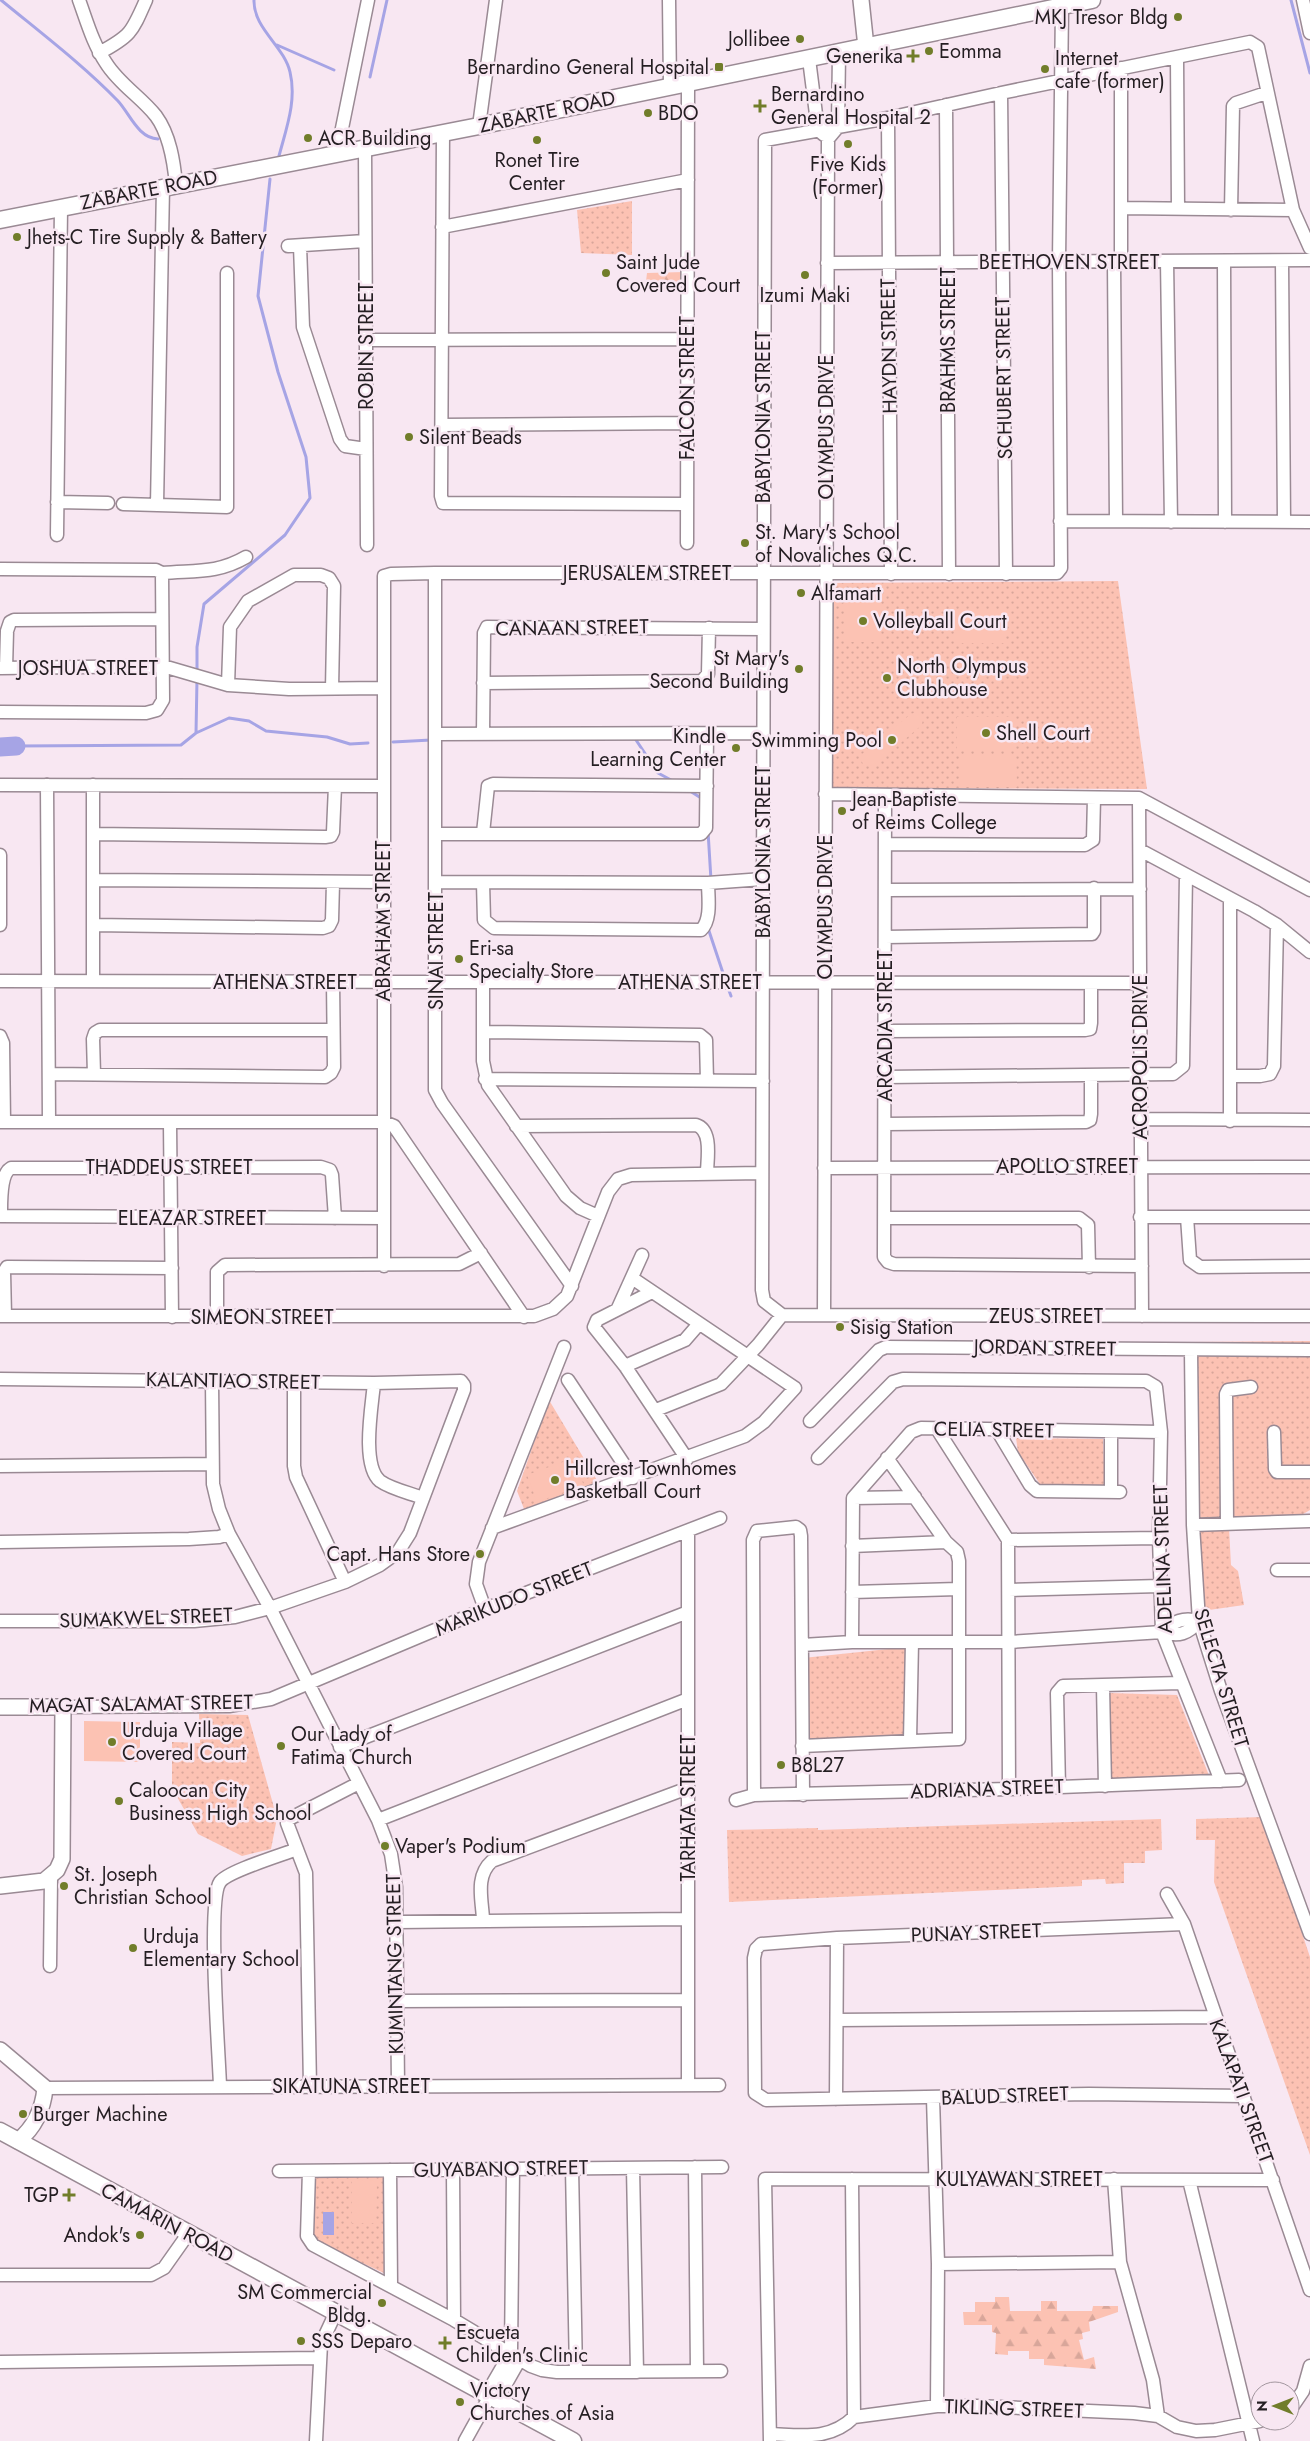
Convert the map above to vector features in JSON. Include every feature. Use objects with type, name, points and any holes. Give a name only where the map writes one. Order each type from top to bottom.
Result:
[{"type":"main road","name":"ZABARTE ROAD","points":[[0,220],[479,126],[1092,0]]},
{"type":"main road","name":"CAMARIN ROAD","points":[[0,2131],[573,2441]]},
{"type":"main road","points":[[0,2143],[18,2141]]},
{"type":"street","points":[[79,0],[99,53],[115,75],[157,117],[171,152],[157,505]]},
{"type":"street","points":[[99,53],[118,43],[133,30],[146,0]]},
{"type":"street","points":[[337,153],[368,0]]},
{"type":"street","points":[[479,126],[496,0]]},
{"type":"street","points":[[669,0],[670,87]]},
{"type":"street","points":[[861,0],[866,47]]},
{"type":"street","points":[[1303,0],[1310,33]]},
{"type":"street","points":[[1062,6],[1059,262],[1060,521],[1310,522]]},
{"type":"street","points":[[818,130],[888,118],[1250,42],[1255,43],[1258,47],[1266,93],[1292,210],[1310,248]]},
{"type":"street","points":[[809,59],[818,130],[828,138],[838,127],[839,53]]},
{"type":"street","points":[[1178,57],[1178,209]]},
{"type":"street","points":[[1116,521],[1120,68]]},
{"type":"street","name":"FALCON STREET","points":[[687,543],[688,83]]},
{"type":"street","name":"SCHUBERT STREET","points":[[1001,93],[1006,574]]},
{"type":"street","points":[[1231,210],[1233,106],[1236,103],[1266,93]]},
{"type":"street","name":"BRAHMS STREET","points":[[946,105],[950,574]]},
{"type":"street","name":"HAYDN STREET","points":[[888,118],[891,574]]},
{"type":"street","name":"BABYLONIA STREET","points":[[782,1315],[768,1305],[762,1295],[765,140],[818,130]]},
{"type":"street","points":[[444,132],[441,340],[441,496],[444,503],[687,504]]},
{"type":"street","name":"OLYMPUS DRIVE","points":[[824,1315],[825,574],[828,138]]},
{"type":"street","name":"ROBIN STREET","points":[[365,148],[367,545]]},
{"type":"street","points":[[442,226],[688,180]]},
{"type":"street","points":[[57,535],[61,208]]},
{"type":"street","points":[[1120,208],[1292,210]]},
{"type":"street","points":[[365,241],[294,246],[303,327],[340,439],[345,446],[366,449]]},
{"type":"street","name":"BEETHOVEN STREET","points":[[827,263],[1310,260]]},
{"type":"street","points":[[1167,261],[1171,522]]},
{"type":"street","points":[[1224,261],[1225,522]]},
{"type":"street","points":[[1282,261],[1284,522]]},
{"type":"street","points":[[123,504],[225,508],[229,503],[227,273]]},
{"type":"street","points":[[366,340],[687,339]]},
{"type":"street","points":[[442,425],[687,423]]},
{"type":"street","points":[[57,502],[108,502]]},
{"type":"street","name":"JERUSALEM STREET","points":[[384,576],[391,574],[435,573],[1057,573],[1061,568],[1060,521]]},
{"type":"street","points":[[0,569],[156,570],[162,573],[211,571],[246,557]]},
{"type":"street","points":[[0,712],[146,713],[157,710],[163,700],[162,573]]},
{"type":"street","name":"SINAI STREET","points":[[435,573],[435,1090],[438,1097],[572,1286]]},
{"type":"street","points":[[228,685],[230,626],[248,601],[294,575],[321,575],[329,578],[334,586],[332,689]]},
{"type":"street","name":"ABRAHAM STREET","points":[[384,576],[384,1266]]},
{"type":"street","points":[[3,668],[6,631],[10,622],[14,620],[162,620]]},
{"type":"street","name":"CANAAN STREET","points":[[483,734],[484,633],[487,627],[763,629]]},
{"type":"street","points":[[483,683],[702,681],[708,674],[709,628]]},
{"type":"street","name":"JOSHUA STREET","points":[[3,668],[163,666],[228,685],[289,689],[383,688]]},
{"type":"street","points":[[435,734],[763,733]]},
{"type":"street","points":[[436,834],[701,834],[706,828],[707,734]]},
{"type":"street","points":[[483,833],[486,792],[488,786],[493,784],[707,786]]},
{"type":"street","points":[[0,785],[383,786]]},
{"type":"street","points":[[47,785],[49,1122]]},
{"type":"street","points":[[93,785],[93,981]]},
{"type":"street","points":[[93,834],[331,836],[333,832],[335,786]]},
{"type":"street","points":[[825,794],[1139,798],[1310,890]]},
{"type":"street","name":"ARCADIA STREET","points":[[885,795],[884,1257],[888,1262],[894,1264],[1089,1267]]},
{"type":"street","points":[[885,844],[1085,845],[1093,840],[1094,798]]},
{"type":"street","name":"ACROPOLIS DRIVE","points":[[1139,798],[1142,1316]]},
{"type":"street","points":[[1140,850],[1277,924],[1310,952]]},
{"type":"street","points":[[0,855],[0,925]]},
{"type":"street","points":[[885,1077],[1173,1074],[1183,1066],[1186,875]]},
{"type":"street","points":[[436,882],[708,883],[763,879]]},
{"type":"street","points":[[93,880],[383,882]]},
{"type":"street","points":[[483,882],[484,920],[494,928],[692,930],[701,930],[706,926],[708,883]]},
{"type":"street","points":[[93,925],[323,928],[329,926],[332,920],[333,883]]},
{"type":"street","points":[[885,937],[1092,934],[1094,931],[1094,888]]},
{"type":"street","points":[[885,890],[1140,888]]},
{"type":"street","points":[[1230,899],[1230,1121]]},
{"type":"street","points":[[1231,1076],[1270,1074],[1274,1066],[1277,924]]},
{"type":"street","name":"ATHENA STREET","points":[[0,981],[1140,983]]},
{"type":"street","points":[[49,1074],[325,1077],[331,1073],[334,1067],[332,1030],[333,982]]},
{"type":"street","points":[[483,982],[485,1079],[491,1091],[566,1196],[580,1208],[598,1216]]},
{"type":"street","points":[[885,1031],[1090,1029],[1092,983]]},
{"type":"street","points":[[94,1074],[93,1039],[95,1032],[100,1030],[332,1030]]},
{"type":"street","points":[[483,1032],[700,1035],[706,1040],[706,1080]]},
{"type":"street","points":[[0,1036],[3,1043],[2,1122],[384,1122],[394,1126],[524,1317]]},
{"type":"street","points":[[885,1124],[1086,1122],[1091,1114],[1091,1076]]},
{"type":"street","points":[[485,1079],[762,1081]]},
{"type":"street","points":[[1141,1119],[1310,1120]]},
{"type":"street","points":[[170,1123],[172,1317]]},
{"type":"street","points":[[516,1126],[696,1125],[703,1129],[706,1138],[707,1174]]},
{"type":"street","name":"THADDEUS STREET","points":[[1,1216],[2,1177],[11,1168],[171,1167],[326,1168],[330,1170],[334,1179],[335,1218]]},
{"type":"street","name":"APOLLO STREET","points":[[824,1168],[1310,1167]]},
{"type":"street","name":"SIMEON STREET","points":[[3,1316],[524,1317],[544,1314],[553,1310],[567,1296],[612,1185],[625,1176],[762,1173]]},
{"type":"street","name":"ELEAZAR STREET","points":[[1,1216],[384,1218]]},
{"type":"street","points":[[1140,1217],[1310,1217]]},
{"type":"street","points":[[1187,1217],[1190,1260],[1194,1265],[1200,1267],[1310,1266]]},
{"type":"street","points":[[885,1218],[1079,1218],[1088,1225],[1089,1267],[1142,1266]]},
{"type":"street","points":[[217,1317],[218,1272],[225,1265],[384,1266],[459,1264],[481,1253]]},
{"type":"street","points":[[618,1308],[642,1255]]},
{"type":"street","points":[[3,1316],[4,1272],[7,1267],[172,1268]]},
{"type":"street","points":[[492,1528],[733,1442],[754,1431],[795,1388],[632,1278]]},
{"type":"street","points":[[652,1292],[597,1320],[594,1328],[625,1366],[687,1459]]},
{"type":"street","points":[[656,1410],[721,1384],[749,1356],[782,1315]]},
{"type":"street","name":"ZEUS STREET","points":[[782,1315],[1310,1316]]},
{"type":"street","points":[[625,1366],[684,1340],[698,1324]]},
{"type":"street","name":"JORDAN STREET","points":[[810,1421],[879,1350],[886,1347],[973,1346],[1191,1351],[1310,1350]]},
{"type":"street","points":[[485,1609],[478,1592],[477,1575],[492,1528],[564,1347]]},
{"type":"street","name":"SELECTA STREET","points":[[1191,1351],[1193,1525],[1200,1621],[1221,1692],[1310,1934]]},
{"type":"street","name":"ADELINA STREET","points":[[818,1458],[893,1382],[903,1378],[1146,1381],[1156,1387],[1161,1432],[1159,1538],[1162,1632],[1221,1781]]},
{"type":"street","name":"KALANTIAO STREET","points":[[0,1379],[374,1383],[461,1381],[464,1385]]},
{"type":"street","points":[[568,1380],[633,1478]]},
{"type":"street","name":"KUMINTANG STREET","points":[[212,1381],[212,1464],[215,1497],[229,1534],[270,1608],[357,1784],[378,1820],[391,1854],[396,1887],[398,2086]]},
{"type":"street","points":[[294,1382],[294,1466],[296,1477],[345,1582]]},
{"type":"street","points":[[374,1383],[370,1440],[372,1467],[382,1482],[423,1498]]},
{"type":"street","name":"SUMAKWEL STREET","points":[[0,1621],[194,1621],[235,1617],[270,1608],[345,1582],[380,1565],[398,1552],[410,1532],[464,1390],[464,1385]]},
{"type":"street","points":[[1227,1524],[1226,1394],[1228,1390],[1233,1388],[1251,1387]]},
{"type":"street","points":[[937,1429],[1008,1540],[1009,1789]]},
{"type":"street","name":"CELIA STREET","points":[[853,1498],[915,1430],[1161,1432]]},
{"type":"street","points":[[997,1430],[1030,1485],[1036,1491],[1116,1492],[1111,1432]]},
{"type":"street","points":[[1274,1432],[1277,1472],[1310,1472]]},
{"type":"street","points":[[802,1746],[910,1740],[955,1741],[959,1739],[960,1641],[959,1561],[957,1552],[946,1542],[888,1458]]},
{"type":"street","points":[[0,1466],[212,1464]]},
{"type":"street","points":[[852,1642],[853,1498],[916,1497]]},
{"type":"street","name":"MARIKUDO STREET","points":[[308,1682],[485,1609],[720,1518]]},
{"type":"street","points":[[1193,1525],[1310,1521]]},
{"type":"street","points":[[754,1795],[753,1540],[757,1531],[796,1527],[800,1530],[802,1795]]},
{"type":"street","name":"TARHATA STREET","points":[[688,1531],[688,2085]]},
{"type":"street","points":[[0,1542],[189,1539],[219,1537],[229,1534]]},
{"type":"street","points":[[1008,1540],[1159,1538]]},
{"type":"street","points":[[852,1546],[946,1542]]},
{"type":"street","points":[[1277,1570],[1310,1570]]},
{"type":"street","points":[[1009,1590],[1160,1586]]},
{"type":"street","points":[[852,1592],[958,1589]]},
{"type":"street","points":[[340,1747],[688,1612]]},
{"type":"street","points":[[802,1645],[852,1642],[1009,1642],[1162,1632],[1177,1636],[1192,1630],[1200,1621]]},
{"type":"street","points":[[910,1740],[912,1642]]},
{"type":"street","name":"MAGAT SALAMAT STREET","points":[[0,1707],[244,1705],[277,1698],[308,1682]]},
{"type":"street","points":[[1059,1787],[1059,1688],[1063,1686],[1181,1682]]},
{"type":"street","points":[[1103,1686],[1105,1786]]},
{"type":"street","points":[[378,1820],[688,1699]]},
{"type":"street","points":[[0,1886],[36,1884],[51,1878],[60,1865],[63,1847],[63,1706]]},
{"type":"street","name":"ADRIANA STREET","points":[[736,1800],[754,1795],[1009,1789],[1239,1780]]},
{"type":"street","points":[[310,2086],[306,1873],[287,1827],[289,1819],[357,1784]]},
{"type":"street","points":[[483,1919],[481,1879],[483,1868],[492,1861],[688,1788]]},
{"type":"street","points":[[220,2086],[214,1931],[217,1888],[227,1876],[296,1849]]},
{"type":"street","points":[[50,1966],[51,1878]]},
{"type":"street","name":"KALAPATI STREET","points":[[1167,1894],[1184,1924],[1214,2017],[1244,2096],[1310,2290]]},
{"type":"street","points":[[397,1922],[483,1919],[688,1919]]},
{"type":"street","name":"PUNAY STREET","points":[[766,2100],[755,2093],[753,2045],[754,1958],[758,1946],[767,1942],[1184,1924]]},
{"type":"street","points":[[836,2099],[837,1938]]},
{"type":"street","points":[[397,2001],[688,2000]]},
{"type":"street","points":[[836,2020],[1214,2017]]},
{"type":"street","points":[[0,2050],[45,2088],[44,2103],[38,2117],[29,2133],[18,2141]]},
{"type":"street","name":"SIKATUNA STREET","points":[[45,2088],[719,2085]]},
{"type":"street","name":"BALUD STREET","points":[[766,2100],[1089,2094],[1244,2096]]},
{"type":"street","points":[[933,2098],[938,2264],[937,2406]]},
{"type":"street","points":[[695,2167],[697,2372]]},
{"type":"street","name":"GUYABANO STREET","points":[[280,2171],[722,2167]]},
{"type":"street","points":[[572,2168],[576,2372]]},
{"type":"street","points":[[633,2168],[637,2372]]},
{"type":"street","points":[[465,2441],[490,2396],[493,2383],[516,2356],[513,2169]]},
{"type":"street","points":[[390,2170],[391,2285]]},
{"type":"street","points":[[453,2170],[454,2320]]},
{"type":"street","points":[[309,2171],[307,2236],[313,2245],[391,2285],[542,2370],[576,2372],[721,2372]]},
{"type":"street","name":"KULYAWAN STREET","points":[[770,2437],[765,2179],[1273,2180]]},
{"type":"street","points":[[852,2179],[854,2417]]},
{"type":"street","points":[[1114,2179],[1120,2262],[1153,2380],[1158,2416]]},
{"type":"street","points":[[1188,2180],[1250,2407]]},
{"type":"street","points":[[0,2275],[151,2275],[164,2268],[188,2234]]},
{"type":"street","points":[[938,2264],[1120,2262]]},
{"type":"street","points":[[316,2441],[320,2401],[321,2344],[326,2329],[336,2312]]},
{"type":"street","points":[[0,2362],[320,2358]]},
{"type":"street","points":[[1300,2395],[1310,2366]]},
{"type":"street","name":"TIKLING STREET","points":[[770,2437],[826,2434],[845,2426],[854,2417],[937,2406],[976,2406],[1158,2416],[1186,2431],[1215,2430],[1250,2423]]},
{"type":"green space","points":[[632,201],[632,255],[581,253],[577,210]]},
{"type":"green space","points":[[684,272],[683,291],[645,290],[647,273]]},
{"type":"green space","points":[[1118,581],[1147,789],[831,788],[832,583]]},
{"type":"green space","name":"Volleyball Court","points":[[846,600],[879,600],[879,642],[846,642]]},
{"type":"green space","points":[[955,611],[1006,611],[1006,643],[955,643]]},
{"type":"green space","name":"Swimming Pool","points":[[916,712],[923,718],[922,725],[873,766],[863,765],[862,754]]},
{"type":"green space","name":"Shell Court","points":[[957,717],[1014,717],[1014,749],[957,749]]},
{"type":"green space","points":[[959,755],[1016,755],[1017,787],[960,787]]},
{"type":"green space","points":[[1310,1341],[1310,1510],[1293,1520],[1229,1528],[1231,1565],[1238,1571],[1244,1605],[1202,1611],[1197,1355],[1192,1353],[1192,1342]]},
{"type":"green space","points":[[549,1400],[601,1487],[526,1514],[517,1491]]},
{"type":"green space","points":[[1016,1438],[1103,1439],[1105,1489],[1044,1490],[1018,1452]]},
{"type":"green space","name":"Hillcrest Townhomes Basketball Court","points":[[571,1459],[584,1485],[537,1502],[527,1475]]},
{"type":"green space","points":[[907,1647],[903,1743],[801,1749],[803,1658]]},
{"type":"green space","points":[[1109,1693],[1177,1695],[1210,1778],[1110,1784]]},
{"type":"green space","points":[[199,1714],[248,1715],[277,1818],[271,1849],[242,1856],[198,1834],[172,1788],[172,1742],[200,1743]]},
{"type":"green space","name":"Urduja Village Covered Court","points":[[84,1721],[140,1722],[140,1762],[84,1761]]},
{"type":"green space","points":[[1263,1817],[1310,1957],[1310,2155],[1214,1882],[1215,1840],[1196,1840],[1196,1819]]},
{"type":"green space","points":[[1161,1819],[1162,1850],[1145,1851],[1145,1863],[1124,1863],[1124,1883],[1106,1884],[1105,1879],[1082,1880],[1082,1886],[729,1902],[727,1830],[818,1828],[818,1830]]},
{"type":"green space","points":[[313,2177],[385,2177],[386,2274],[313,2240]]},
{"type":"green space","points":[[352,2180],[377,2181],[376,2223],[352,2223]]},
{"type":"green space","points":[[995,2297],[1009,2297],[1010,2311],[1041,2311],[1041,2301],[1057,2301],[1057,2311],[1092,2311],[1093,2306],[1118,2306],[1118,2312],[1089,2322],[1090,2331],[1082,2333],[1083,2339],[1079,2340],[1084,2360],[1094,2357],[1096,2369],[1044,2365],[1044,2359],[1029,2359],[1029,2351],[1008,2351],[1008,2355],[995,2354],[996,2333],[992,2332],[992,2325],[964,2325],[963,2312],[975,2312],[975,2302],[995,2302]]},
{"type":"water","points":[[323,2212],[334,2212],[334,2235],[323,2235]]},
{"type":"waterway","points":[[1,0],[104,87],[118,101],[140,130],[151,138],[158,139]]},
{"type":"waterway","points":[[254,0],[258,19],[287,63],[292,83],[290,115],[279,156]]},
{"type":"waterway","points":[[370,77],[387,0]]},
{"type":"waterway","points":[[1291,0],[1310,73]]},
{"type":"waterway","points":[[277,45],[334,70]]},
{"type":"waterway","points":[[197,673],[197,647],[204,604],[285,535],[310,498],[306,457],[278,372],[258,296],[270,179]]},
{"type":"waterway","points":[[196,733],[197,679]]},
{"type":"waterway","points":[[16,746],[181,745],[196,733],[229,718],[249,721],[266,731],[327,737],[350,744],[368,743]]},
{"type":"waterway","points":[[634,737],[658,773],[671,780]]},
{"type":"waterway","points":[[393,742],[431,740]]},
{"type":"waterway","points":[[0,747],[16,746]]},
{"type":"waterway","points":[[690,791],[701,798]]},
{"type":"waterway","points":[[708,831],[711,880]]},
{"type":"waterway","points":[[708,928],[725,979]]},
{"type":"waterway","points":[[727,985],[731,996]]},
{"type":"place","name":"MKJ Tresor Bldg","points":[[1178,17]]},
{"type":"place","name":"Jollibee","points":[[800,39]]},
{"type":"place","name":"Eomma","points":[[929,51]]},
{"type":"place","name":"Generika","points":[[913,56]]},
{"type":"place","name":"Bernardino General Hospital","points":[[719,67]]},
{"type":"place","name":"Internet cafe (former)","points":[[1045,69]]},
{"type":"place","name":"Bernardino General Hospital 2","points":[[760,106]]},
{"type":"place","name":"BDO","points":[[648,113]]},
{"type":"place","name":"ACR Building","points":[[308,138]]},
{"type":"place","name":"Ronet Tire Center","points":[[537,140]]},
{"type":"place","name":"Five Kids (Former)","points":[[848,144]]},
{"type":"place","name":"Jhets-C Tire Supply & Battery","points":[[17,237]]},
{"type":"place","name":"Saint Jude Covered Court","points":[[606,273]]},
{"type":"place","name":"Izumi Maki","points":[[805,275]]},
{"type":"place","name":"Silent Beads","points":[[409,437]]},
{"type":"place","name":"St. Mary's School of Novaliches Q.C.","points":[[745,543]]},
{"type":"place","name":"Alfamart","points":[[801,593]]},
{"type":"place","name":"Volleyball Court","points":[[863,621]]},
{"type":"place","name":"St Mary's Second Building","points":[[799,669]]},
{"type":"place","name":"North Olympus Clubhouse","points":[[887,678]]},
{"type":"place","name":"Shell Court","points":[[986,733]]},
{"type":"place","name":"Swimming Pool","points":[[892,740]]},
{"type":"place","name":"Kindle Learning Center","points":[[736,748]]},
{"type":"place","name":"Jean-Baptiste of Reims College","points":[[842,811]]},
{"type":"place","name":"Eri-sa Specialty Store","points":[[459,959]]},
{"type":"place","name":"Sisig Station","points":[[840,1327]]},
{"type":"place","name":"Hillcrest Townhomes Basketball Court","points":[[555,1480]]},
{"type":"place","name":"Capt. Hans Store","points":[[480,1554]]},
{"type":"place","name":"Urduja Village Covered Court","points":[[112,1742]]},
{"type":"place","name":"Our Lady of Fatima Church","points":[[281,1746]]},
{"type":"place","name":"B8L27","points":[[781,1765]]},
{"type":"place","name":"Caloocan City Business High School","points":[[119,1801]]},
{"type":"place","name":"Vaper's Podium","points":[[385,1846]]},
{"type":"place","name":"St. Joseph Christian School","points":[[64,1886]]},
{"type":"place","name":"Urduja Elementary School","points":[[133,1948]]},
{"type":"place","name":"Burger Machine","points":[[23,2114]]},
{"type":"place","name":"TGP","points":[[69,2195]]},
{"type":"place","name":"Andok's","points":[[140,2235]]},
{"type":"place","name":"SM Commercial Bldg.","points":[[382,2303]]},
{"type":"place","name":"SSS Deparo","points":[[301,2341]]},
{"type":"place","name":"Escueta Childen's Clinic","points":[[445,2343]]},
{"type":"place","name":"Victory Churches of Asia","points":[[460,2402]]}]
